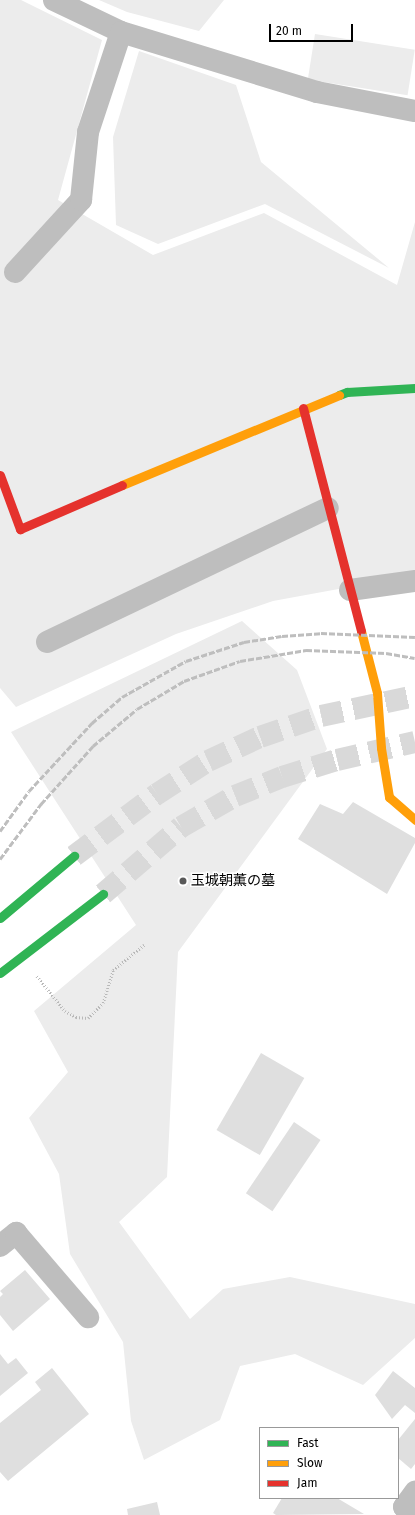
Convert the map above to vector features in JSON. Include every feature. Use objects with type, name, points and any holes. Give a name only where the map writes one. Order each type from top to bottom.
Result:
[{"type":"street","points":[[54,0],[121,32],[317,92],[415,111]]},
{"type":"street","points":[[15,272],[81,200],[88,132],[121,32]]},
{"type":"street","points":[[0,476],[20,529],[303,408],[347,392],[415,388]]},
{"type":"street","points":[[303,408],[377,693],[381,748],[389,797],[415,820]]},
{"type":"street","points":[[47,642],[328,508]]},
{"type":"street","points":[[350,590],[415,581]]},
{"type":"street","points":[[0,918],[74,856]]},
{"type":"street","points":[[0,973],[103,894]]},
{"type":"street","points":[[0,1246],[16,1233],[88,1317]]},
{"type":"street","points":[[413,1515],[404,1507],[415,1492]]},
{"type":"path","points":[[37,976],[65,1011],[76,1017],[88,1018],[103,1003],[113,970],[144,945]]},
{"type":"shaded area","points":[[0,0],[21,0],[102,40],[58,200],[153,255],[264,213],[397,285],[415,222],[415,575],[273,601],[176,634],[16,707],[0,688]]},
{"type":"shaded area","points":[[99,0],[224,0],[199,31],[127,12]]},
{"type":"shaded area","points":[[315,34],[415,50],[408,95],[308,79]]},
{"type":"shaded area","points":[[139,51],[236,85],[261,162],[389,268],[265,204],[158,244],[116,225],[113,137]]},
{"type":"shaded area","points":[[242,621],[297,670],[327,749],[178,952],[167,1177],[119,1222],[190,1319],[223,1289],[290,1277],[415,1304],[415,1338],[363,1385],[295,1354],[240,1366],[220,1420],[144,1460],[131,1421],[123,1342],[70,1254],[59,1174],[29,1118],[68,1072],[34,1011],[136,925],[11,732]]},
{"type":"building","points":[[353,802],[415,838],[415,843],[387,894],[298,839],[320,804],[343,814]]},
{"type":"building","points":[[261,1053],[304,1078],[260,1155],[216,1130]]},
{"type":"building","points":[[294,1122],[321,1140],[272,1211],[246,1193]]},
{"type":"building","points":[[25,1270],[50,1299],[13,1331],[0,1315],[0,1297],[3,1294],[0,1291]]},
{"type":"building","points":[[0,1354],[8,1364],[16,1358],[28,1373],[0,1396]]},
{"type":"building","points":[[52,1368],[89,1414],[8,1481],[0,1472],[0,1423],[41,1390],[35,1382]]},
{"type":"building","points":[[393,1371],[415,1388],[415,1413],[405,1405],[392,1419],[375,1395]]},
{"type":"building","points":[[415,1419],[415,1464],[411,1469],[399,1459],[399,1439]]},
{"type":"building","points":[[281,1499],[339,1499],[364,1514],[276,1515],[273,1513]]},
{"type":"building","points":[[157,1502],[160,1515],[128,1515],[127,1509]]},
{"type":"tunnel","points":[[74,856],[157,794],[208,761],[260,737],[321,716],[415,696]]},
{"type":"tunnel","points":[[103,894],[181,827],[235,796],[282,777],[337,760],[415,742]]},
{"type":"railway","points":[[0,831],[29,791],[92,723],[122,697],[186,661],[244,642],[282,636],[321,633],[415,637]]},
{"type":"railway","points":[[0,859],[41,804],[93,746],[137,709],[184,681],[240,661],[306,650],[386,653],[415,658]]},
{"type":"traffic: fast","points":[[339,395],[347,392],[415,388]]},
{"type":"traffic: fast","points":[[0,918],[74,856]]},
{"type":"traffic: fast","points":[[0,973],[103,894]]},
{"type":"traffic: slow","points":[[122,485],[339,395]]},
{"type":"traffic: slow","points":[[361,631],[377,693],[381,748],[389,797],[415,820]]},
{"type":"traffic: jam","points":[[303,408],[361,631]]},
{"type":"traffic: jam","points":[[0,475],[20,529],[122,485]]},
{"type":"place","name":"玉城朝薫の墓","points":[[183,881]]}]
